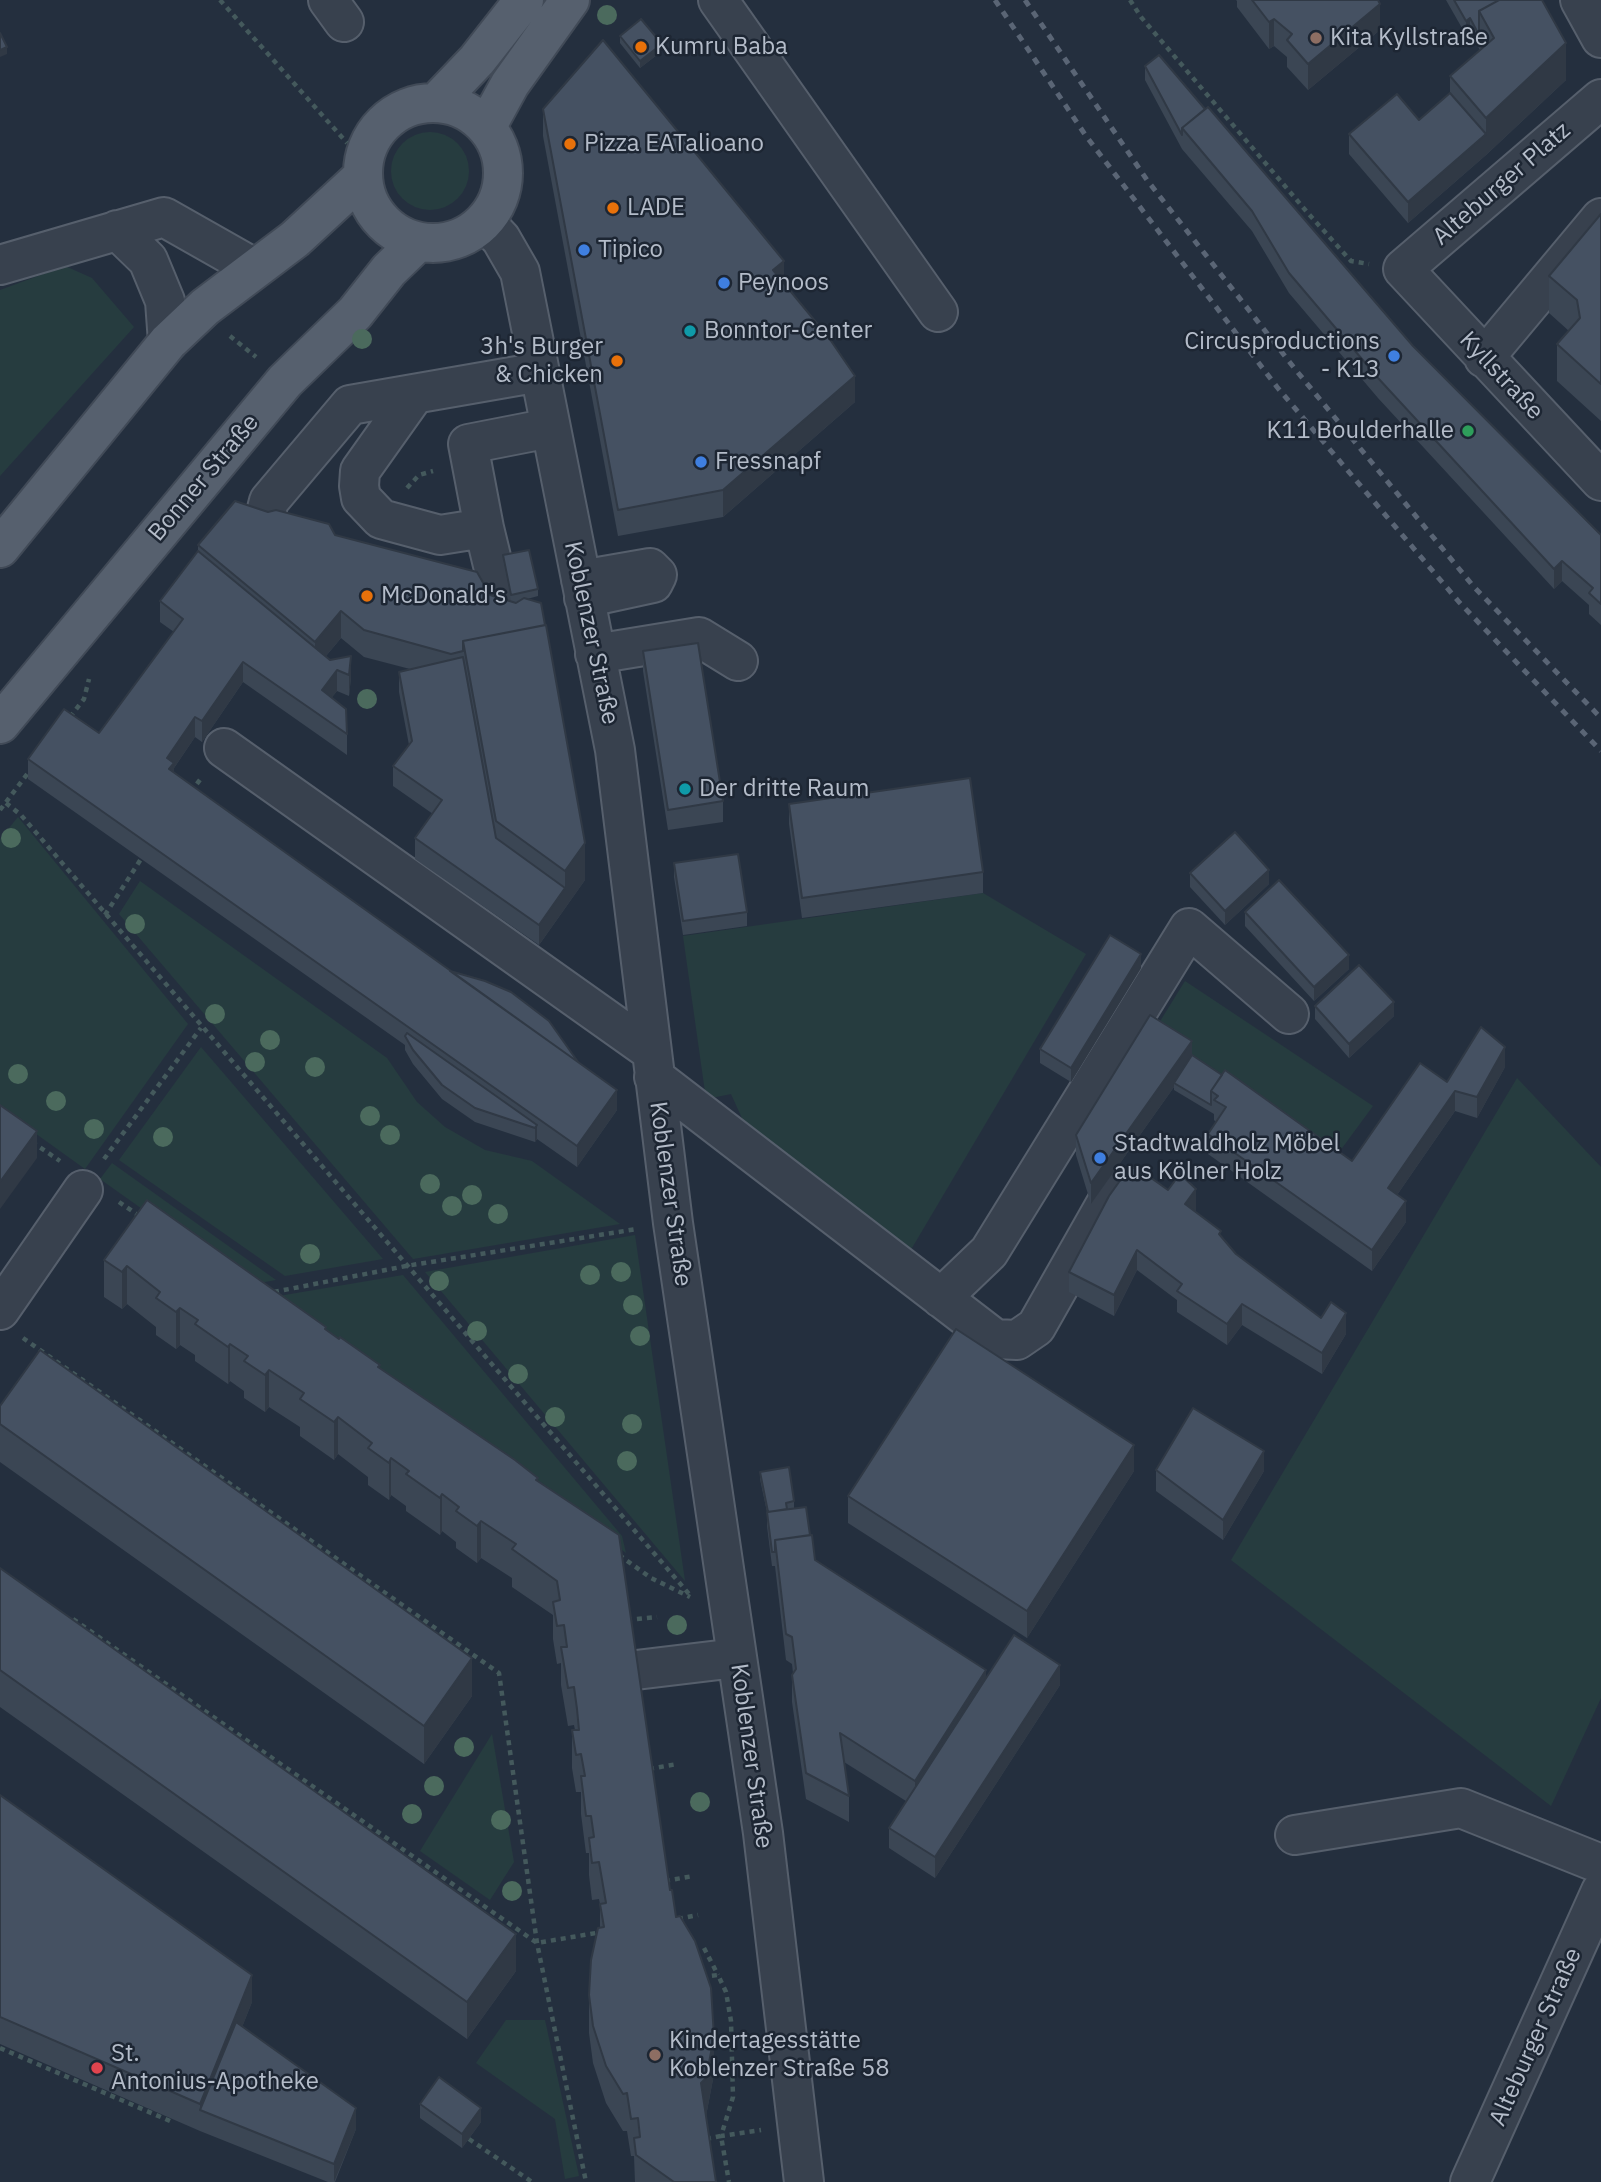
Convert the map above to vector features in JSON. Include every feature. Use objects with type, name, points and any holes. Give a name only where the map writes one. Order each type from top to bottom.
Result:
[{"type":"main road","points":[[437,102],[477,60],[524,0]]},
{"type":"main road","points":[[486,127],[510,84],[570,0]]},
{"type":"main road","points":[[0,548],[168,342],[205,307],[295,239],[362,169],[372,137],[389,117],[412,105],[437,102],[464,109],[486,127],[499,146],[504,169],[501,193],[485,222],[464,237],[443,244],[418,242],[393,231],[374,212],[362,169]]},
{"type":"main road","name":"Bonner Straße","points":[[0,724],[285,381],[355,313],[389,270],[418,242]]},
{"type":"street","points":[[719,0],[938,312]]},
{"type":"street","points":[[1580,0],[1601,38]]},
{"type":"street","name":"Alteburger Platz","points":[[1403,269],[1601,99]]},
{"type":"street","points":[[0,265],[164,217],[254,268]]},
{"type":"street","points":[[1483,358],[1601,218]]},
{"type":"street","name":"Koblenzer Straße","points":[[485,222],[501,239],[520,272],[615,750],[673,1223],[763,1833],[804,2182]]},
{"type":"street","points":[[117,230],[148,260],[165,301],[168,342]]},
{"type":"street","name":"Kyllstraße","points":[[1403,269],[1483,358],[1601,481]]},
{"type":"street","points":[[260,536],[269,501],[350,405],[540,372]]},
{"type":"street","points":[[414,396],[360,471],[361,498],[381,519],[440,535],[484,528]]},
{"type":"street","points":[[509,627],[484,528],[468,444],[550,428]]},
{"type":"street","points":[[595,654],[699,637],[738,661]]},
{"type":"street","points":[[224,748],[652,1064],[995,1339],[1017,1340],[1036,1327],[1112,1193]]},
{"type":"street","points":[[941,1298],[989,1252],[1189,928],[1289,1014]]},
{"type":"street","points":[[11,1323],[86,1185]]},
{"type":"street","points":[[636,1670],[736,1658]]},
{"type":"street","points":[[1295,1835],[1461,1808],[1601,1864]]},
{"type":"street","name":"Alteburger Straße","points":[[1470,2182],[1601,1891]]},
{"type":"path","points":[[220,0],[362,169]]},
{"type":"path","points":[[1130,0],[1159,38],[1351,261],[1403,269]]},
{"type":"path","points":[[205,307],[215,324],[285,381]]},
{"type":"path","points":[[6,803],[21,815],[693,1599],[651,1578],[608,1548]]},
{"type":"path","points":[[105,915],[141,859]]},
{"type":"path","points":[[86,1185],[201,1028]]},
{"type":"path","points":[[22,1135],[86,1185],[145,1219]]},
{"type":"path","points":[[268,1293],[406,1266],[673,1223]]},
{"type":"path","points":[[11,1323],[65,1367],[499,1673],[537,1943],[586,2182]]},
{"type":"path","points":[[59,1375],[65,1367]]},
{"type":"path","points":[[87,1395],[93,1387]]},
{"type":"path","points":[[118,1418],[124,1409]]},
{"type":"path","points":[[139,1432],[145,1424]]},
{"type":"path","points":[[168,1452],[174,1444]]},
{"type":"path","points":[[194,1471],[200,1462]]},
{"type":"path","points":[[222,1491],[228,1482]]},
{"type":"path","points":[[254,1514],[261,1505]]},
{"type":"path","points":[[275,1529],[281,1520]]},
{"type":"path","points":[[302,1548],[308,1539]]},
{"type":"path","points":[[330,1567],[336,1558]]},
{"type":"path","points":[[356,1586],[363,1577]]},
{"type":"path","points":[[390,1610],[396,1601]]},
{"type":"path","points":[[63,1613],[537,1943],[606,1931]]},
{"type":"path","points":[[410,1625],[417,1616]]},
{"type":"path","points":[[626,1620],[657,1617]]},
{"type":"path","points":[[75,1633],[81,1625]]},
{"type":"path","points":[[438,1644],[444,1635]]},
{"type":"path","points":[[103,1653],[109,1644]]},
{"type":"path","points":[[464,1663],[470,1654]]},
{"type":"path","points":[[136,1676],[142,1667]]},
{"type":"path","points":[[156,1690],[162,1682]]},
{"type":"path","points":[[183,1710],[189,1701]]},
{"type":"path","points":[[211,1729],[217,1720]]},
{"type":"path","points":[[238,1748],[244,1739]]},
{"type":"path","points":[[272,1772],[278,1763]]},
{"type":"path","points":[[648,1769],[677,1764]]},
{"type":"path","points":[[290,1784],[296,1775]]},
{"type":"path","points":[[317,1804],[323,1794]]},
{"type":"path","points":[[345,1823],[352,1814]]},
{"type":"path","points":[[372,1842],[379,1832]]},
{"type":"path","points":[[407,1866],[413,1856]]},
{"type":"path","points":[[425,1879],[432,1870]]},
{"type":"path","points":[[665,1881],[693,1876]]},
{"type":"path","points":[[453,1899],[460,1889]]},
{"type":"path","points":[[481,1919],[488,1909]]},
{"type":"path","points":[[668,1920],[698,1915]]},
{"type":"path","points":[[507,1937],[513,1927]]},
{"type":"path","points":[[704,1948],[726,1992],[734,2056],[733,2097],[722,2136],[729,2182]]},
{"type":"path","points":[[695,1978],[718,1975]]},
{"type":"path","points":[[0,2048],[170,2121]]},
{"type":"path","points":[[704,2139],[797,2125]]},
{"type":"path","points":[[469,2139],[532,2182]]},
{"type":"green space","points":[[430,132],[445,135],[458,143],[466,156],[469,171],[466,186],[458,199],[445,207],[430,210],[415,207],[402,199],[394,186],[391,171],[394,156],[402,143],[415,135]]},
{"type":"green space","points":[[65,266],[92,278],[134,327],[0,476],[0,290]]},
{"type":"green space","points":[[18,817],[188,1024],[85,1169],[0,1108],[0,839]]},
{"type":"green space","points":[[140,881],[387,1058],[417,1102],[445,1127],[485,1150],[532,1161],[620,1224],[413,1259],[119,914]]},
{"type":"green space","points":[[983,893],[1086,954],[909,1253],[746,1127],[731,1094],[706,1099],[683,936]]},
{"type":"green space","points":[[1185,981],[1373,1106],[1337,1155],[1260,1098],[1154,1031]]},
{"type":"green space","points":[[201,1047],[383,1259],[285,1276],[119,1160]]},
{"type":"green space","points":[[1517,1078],[1601,1167],[1601,1698],[1551,1806],[1231,1560]]},
{"type":"green space","points":[[112,1163],[276,1280],[249,1285],[100,1179]]},
{"type":"green space","points":[[635,1235],[685,1581],[425,1272]]},
{"type":"green space","points":[[403,1275],[622,1536],[626,1553],[267,1298]]},
{"type":"green space","points":[[492,1734],[514,1862],[490,1900],[420,1851]]},
{"type":"green space","points":[[506,2020],[545,2020],[579,2176],[565,2179],[555,2119],[476,2063]]},
{"type":"building","points":[[1252,0],[1378,0],[1380,4],[1308,64],[1287,40],[1292,34],[1274,19],[1269,22]]},
{"type":"building","points":[[1454,0],[1499,0],[1479,11],[1479,35],[1470,18],[1466,21]]},
{"type":"building","points":[[1499,0],[1542,0],[1566,43],[1486,118],[1450,76],[1494,38],[1479,11]]},
{"type":"building","points":[[641,19],[662,44],[640,61],[620,36]]},
{"type":"building","points":[[0,33],[7,47],[0,50]]},
{"type":"building","name":"Bonntor-Center","points":[[603,40],[784,261],[773,270],[829,338],[855,376],[723,490],[618,510],[543,109]]},
{"type":"building","points":[[1159,55],[1205,109],[1182,128],[1182,135],[1145,66]]},
{"type":"building","points":[[1450,93],[1486,134],[1408,202],[1349,134],[1397,94],[1419,120]]},
{"type":"building","points":[[1208,107],[1413,346],[1601,535],[1601,604],[1589,593],[1593,588],[1562,561],[1554,569],[1378,378],[1289,273],[1252,211],[1182,128]]},
{"type":"building","points":[[1601,214],[1601,384],[1557,344],[1580,318],[1577,300],[1549,276]]},
{"type":"building","points":[[235,501],[268,512],[276,510],[329,524],[335,535],[477,572],[490,595],[516,603],[524,598],[541,603],[545,625],[463,641],[463,651],[451,654],[364,630],[341,611],[315,642],[198,545]]},
{"type":"building","points":[[529,550],[538,589],[511,595],[503,555]]},
{"type":"building","points":[[198,551],[330,660],[351,656],[349,675],[337,670],[322,690],[346,709],[347,734],[243,662],[202,721],[195,717],[167,758],[174,763],[169,769],[617,1090],[577,1146],[28,759],[64,709],[99,733],[183,619],[160,601]]},
{"type":"building","points":[[546,625],[585,843],[565,871],[496,821],[463,641]]},
{"type":"building","points":[[698,643],[723,801],[668,810],[643,651]]},
{"type":"building","points":[[463,657],[496,838],[565,888],[539,925],[415,838],[442,800],[393,766],[412,741],[399,672]]},
{"type":"building","points":[[970,778],[983,872],[802,898],[789,804]]},
{"type":"building","points":[[1235,832],[1269,870],[1225,911],[1190,873]]},
{"type":"building","points":[[738,854],[747,912],[683,921],[674,863]]},
{"type":"building","points":[[1279,880],[1349,955],[1314,987],[1245,912]]},
{"type":"building","points":[[1110,935],[1141,954],[1071,1068],[1040,1049]]},
{"type":"building","points":[[1359,965],[1394,1002],[1349,1044],[1315,1006]]},
{"type":"building","points":[[450,971],[511,992],[549,1021],[578,1062]]},
{"type":"building","points":[[1150,1015],[1192,1041],[1091,1183],[1076,1135]]},
{"type":"building","points":[[1481,1027],[1505,1047],[1477,1097],[1455,1091],[1388,1188],[1406,1201],[1372,1250],[1208,1134],[1226,1107],[1214,1100],[1218,1096],[1211,1091],[1225,1070],[1352,1161],[1420,1063],[1447,1082]]},
{"type":"building","points":[[407,1033],[537,1125],[535,1128],[475,1108],[442,1085],[413,1050],[405,1036]]},
{"type":"building","points":[[1192,1055],[1222,1075],[1211,1091],[1211,1105],[1174,1083]]},
{"type":"building","points":[[0,1105],[37,1131],[0,1182]]},
{"type":"building","points":[[1129,1168],[1137,1168],[1168,1190],[1180,1174],[1196,1189],[1185,1204],[1221,1231],[1219,1234],[1236,1254],[1321,1318],[1331,1302],[1346,1313],[1322,1353],[1242,1304],[1227,1324],[1177,1291],[1182,1284],[1137,1250],[1114,1295],[1069,1272],[1109,1196]]},
{"type":"building","points":[[147,1200],[339,1339],[340,1337],[380,1365],[378,1367],[515,1460],[538,1478],[536,1480],[619,1535],[670,1890],[676,1917],[680,1916],[695,1941],[711,1988],[714,2037],[706,2078],[701,2083],[716,2182],[674,2182],[636,2155],[634,2138],[640,2137],[638,2118],[631,2119],[627,2093],[623,2094],[606,2066],[593,2026],[589,1995],[591,1960],[598,1928],[604,1927],[600,1904],[606,1903],[599,1862],[592,1863],[589,1838],[594,1837],[591,1816],[586,1816],[581,1776],[585,1776],[581,1754],[576,1755],[572,1730],[579,1730],[574,1687],[568,1688],[561,1647],[567,1647],[564,1625],[557,1626],[553,1602],[560,1600],[557,1581],[512,1549],[516,1544],[481,1521],[477,1526],[456,1511],[459,1507],[442,1494],[440,1498],[406,1474],[409,1471],[391,1458],[389,1463],[368,1448],[372,1443],[338,1417],[334,1422],[300,1399],[304,1393],[269,1370],[265,1375],[244,1361],[248,1356],[230,1344],[228,1347],[195,1324],[198,1320],[180,1308],[176,1312],[156,1298],[160,1292],[127,1266],[122,1272],[104,1260]]},
{"type":"building","points":[[956,1329],[1134,1445],[1027,1611],[848,1496]]},
{"type":"building","points":[[40,1350],[472,1658],[424,1726],[0,1424],[0,1406]]},
{"type":"building","points":[[1193,1408],[1264,1451],[1223,1520],[1156,1470]]},
{"type":"building","points":[[789,1467],[794,1501],[786,1503],[787,1509],[768,1512],[760,1472]]},
{"type":"building","points":[[806,1507],[810,1535],[775,1540],[775,1552],[772,1552],[767,1512]]},
{"type":"building","points":[[812,1535],[815,1560],[986,1670],[915,1781],[840,1733],[849,1796],[806,1773],[792,1675],[796,1669],[792,1637],[786,1634],[775,1540]]},
{"type":"building","points":[[0,1568],[516,1934],[467,2002],[0,1670]]},
{"type":"building","points":[[1014,1635],[1060,1665],[935,1857],[889,1828]]},
{"type":"building","points":[[0,1795],[252,1975],[200,2104],[0,2017]]},
{"type":"building","points":[[236,2022],[356,2108],[334,2164],[200,2110]]},
{"type":"building","points":[[439,2077],[481,2108],[462,2134],[420,2104]]},
{"type":"railway","points":[[995,0],[1086,136],[1277,387],[1459,602],[1601,751]]},
{"type":"railway","points":[[1025,0],[1147,180],[1295,369],[1474,587],[1601,718]]},
{"type":"place","name":"Kita Kyllstraße","points":[[1316,38]]},
{"type":"place","name":"Kumru Baba","points":[[641,47]]},
{"type":"place","name":"Pizza EATalioano","points":[[570,144]]},
{"type":"place","name":"LADE","points":[[613,208]]},
{"type":"place","name":"Tipico","points":[[584,250]]},
{"type":"place","name":"Peynoos","points":[[724,283]]},
{"type":"place","name":"Bonntor-Center","points":[[690,331]]},
{"type":"place","name":"Circusproductions - K13","points":[[1394,356]]},
{"type":"place","name":"3h's Burger & Chicken","points":[[617,361]]},
{"type":"place","name":"K11 Boulderhalle","points":[[1468,431]]},
{"type":"place","name":"Fressnapf","points":[[701,462]]},
{"type":"place","name":"McDonald's","points":[[367,596]]},
{"type":"place","name":"Der dritte Raum","points":[[685,789]]},
{"type":"place","name":"Stadtwaldholz Möbel aus Kölner Holz","points":[[1100,1158]]},
{"type":"place","name":"Kindertagesstätte Koblenzer Straße 58","points":[[655,2055]]},
{"type":"place","name":"St. Antonius-Apotheke","points":[[97,2068]]}]
